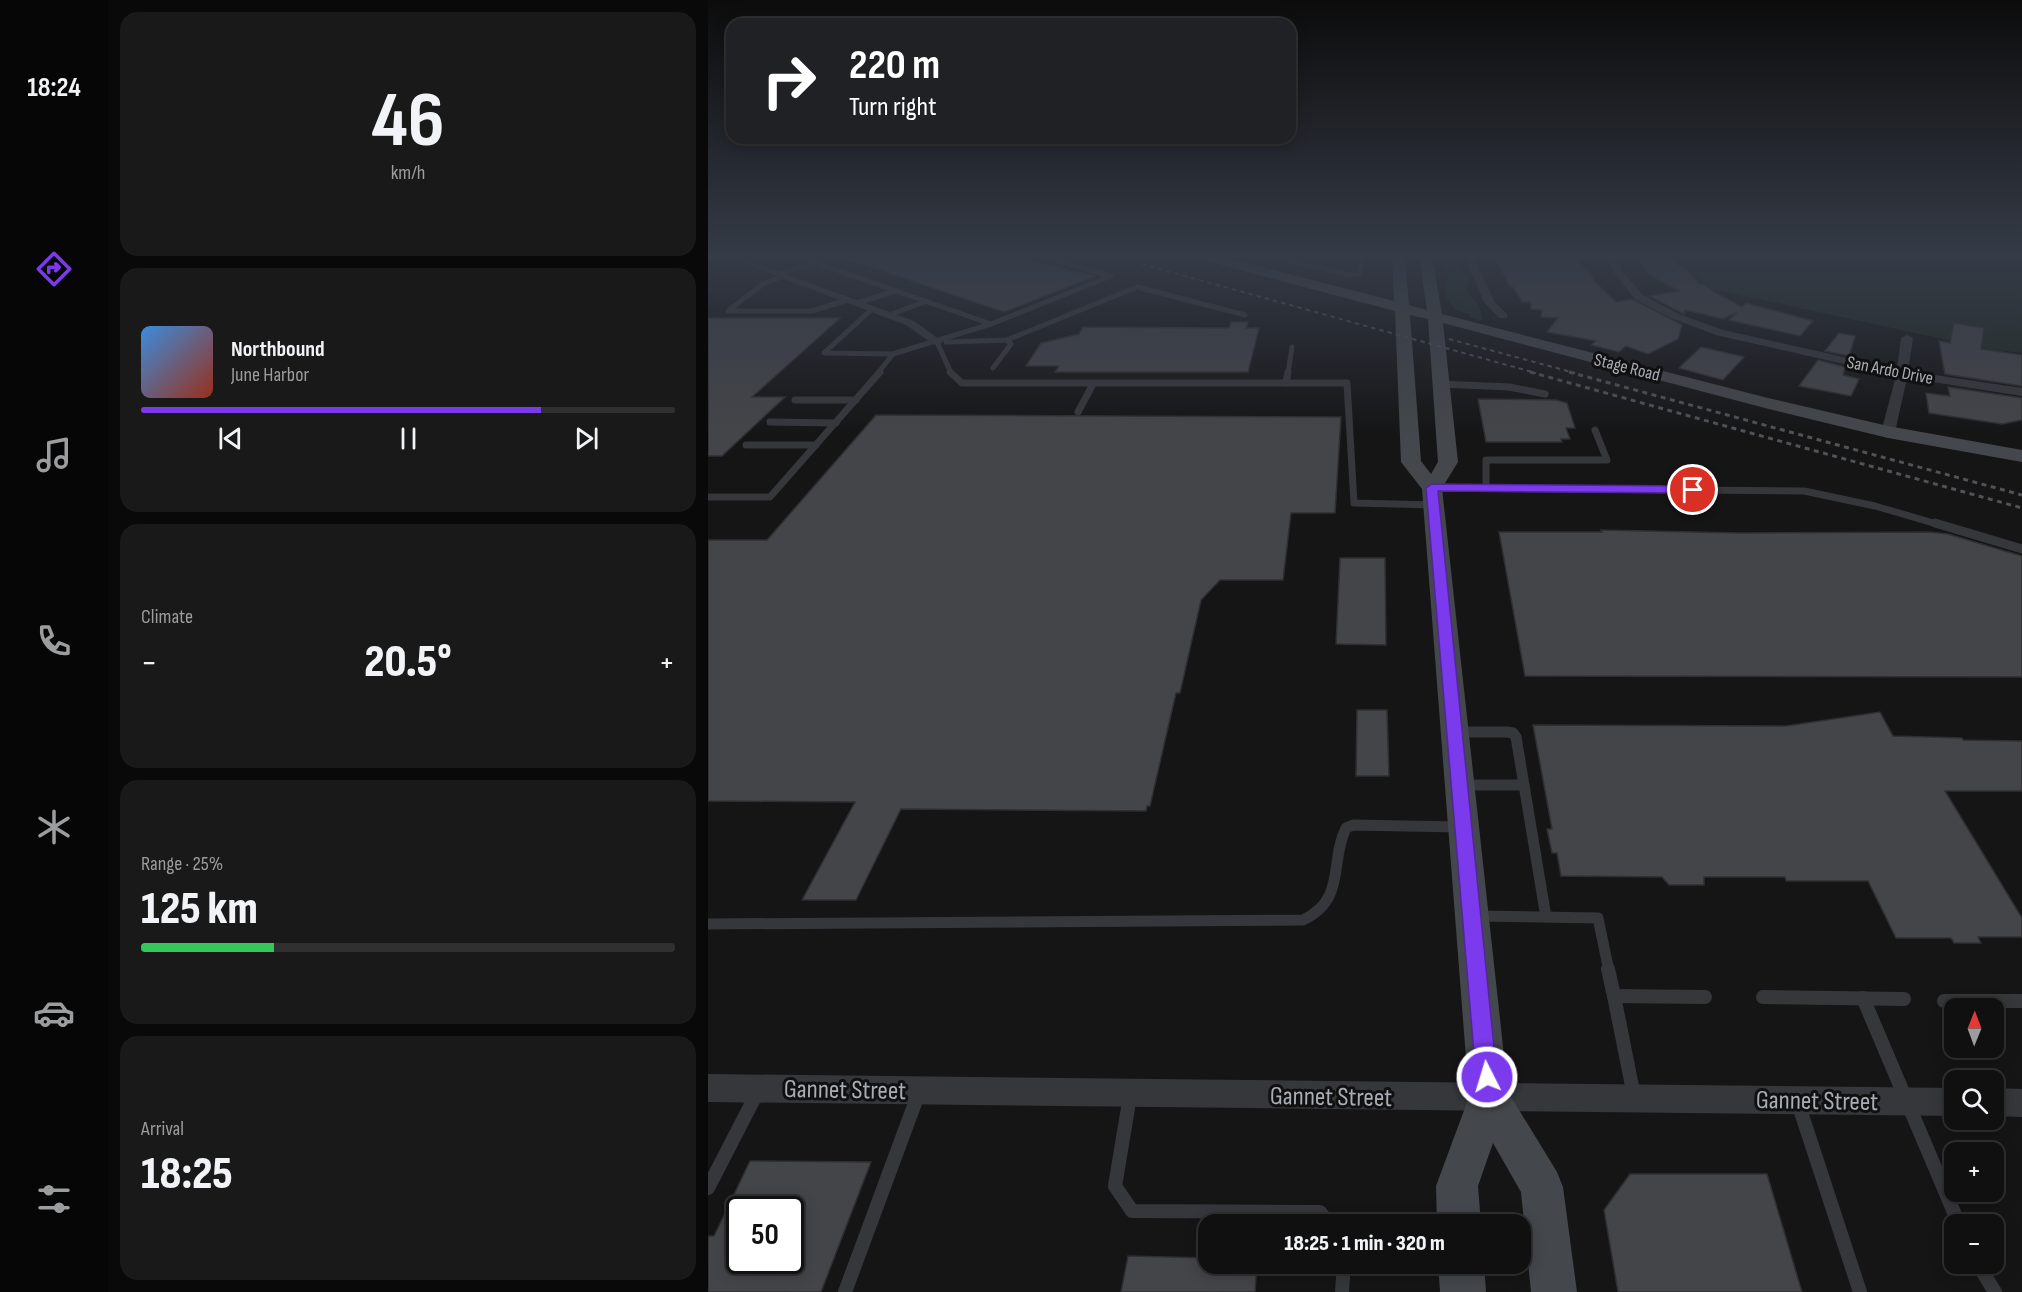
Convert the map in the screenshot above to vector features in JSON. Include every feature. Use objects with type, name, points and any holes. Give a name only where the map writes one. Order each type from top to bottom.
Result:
[{"type":"main road","points":[[1402,315],[1412,462],[1433,496],[1489,1097],[1457,1186],[1458,1214]]},
{"type":"main road","name":"Stage Road","points":[[1425,315],[1765,403],[1888,432],[2022,456]]},
{"type":"main road","points":[[1433,496],[1448,462],[1435,318]]},
{"type":"main road","points":[[1489,1097],[1542,1187],[1554,1292]]},
{"type":"main road","points":[[1462,1274],[1463,1292]]},
{"type":"street","points":[[890,315],[910,322],[938,342]]},
{"type":"street","name":"San Ardo Drive","points":[[1674,315],[1720,333],[1902,374],[2022,392]]},
{"type":"street","points":[[1888,432],[1902,374],[1907,338]]},
{"type":"street","name":"Gannet Street","points":[[708,1088],[1944,1102]]},
{"type":"street","points":[[2004,1102],[2022,1103]]},
{"type":"lane","points":[[865,315],[824,353],[893,354],[938,342],[1013,315]]},
{"type":"lane","points":[[967,315],[991,324]]},
{"type":"lane","points":[[938,342],[1007,340],[1068,315]]},
{"type":"lane","points":[[993,368],[1011,344],[1007,340]]},
{"type":"lane","points":[[938,342],[950,374],[953,379],[962,383],[1347,383],[1354,503],[1433,496],[1486,488],[1804,491],[1875,506],[2022,549]]},
{"type":"lane","points":[[1286,383],[1292,347]]},
{"type":"lane","points":[[708,497],[770,497],[890,361],[893,354]]},
{"type":"lane","points":[[1078,412],[1093,384]]},
{"type":"lane","points":[[1441,384],[1509,387],[1545,394]]},
{"type":"lane","points":[[795,400],[856,400]]},
{"type":"lane","points":[[770,422],[836,423]]},
{"type":"lane","points":[[1486,488],[1486,460],[1607,460],[1595,430]]},
{"type":"lane","points":[[746,445],[816,445]]},
{"type":"lane","points":[[1455,732],[1514,733],[1546,917]]},
{"type":"lane","points":[[1460,786],[1524,785]]},
{"type":"lane","points":[[708,924],[1303,920],[1314,916],[1333,891],[1342,834],[1346,828],[1353,825],[1464,828]]},
{"type":"lane","points":[[1472,915],[1598,918],[1635,1098]]},
{"type":"lane","points":[[1614,996],[1705,997]]},
{"type":"lane","points":[[1762,997],[1904,999]]},
{"type":"lane","points":[[1863,998],[1955,1214]]},
{"type":"lane","points":[[2004,1001],[2022,1001]]},
{"type":"lane","points":[[708,1188],[759,1088]]},
{"type":"lane","points":[[845,1292],[920,1090]]},
{"type":"lane","points":[[1130,1093],[1115,1186],[1132,1211],[1320,1212],[1322,1214]]},
{"type":"lane","points":[[1797,1100],[1860,1292]]},
{"type":"lane","points":[[1342,1292],[1343,1274]]},
{"type":"lane","points":[[1984,1274],[1995,1292]]},
{"type":"shaded area","points":[[1481,315],[1483,321],[1468,317]]},
{"type":"shaded area","points":[[1834,315],[2022,315],[2022,353],[1994,350]]},
{"type":"building","points":[[1663,315],[1682,325],[1678,339],[1648,354],[1626,346],[1619,352],[1591,345],[1596,341],[1547,332],[1558,318],[1541,317]]},
{"type":"building","points":[[1707,315],[1730,315],[1723,319]]},
{"type":"building","points":[[1734,315],[1792,315],[1813,321],[1800,336],[1729,320]]},
{"type":"building","points":[[708,318],[840,318],[752,397],[785,397],[722,456],[708,456]]},
{"type":"building","points":[[1231,322],[1248,322],[1246,328],[1259,328],[1248,372],[1055,372],[1059,366],[1026,366],[1041,343],[1079,334],[1083,327],[1229,328]]},
{"type":"building","points":[[1954,323],[1984,328],[1981,349],[2022,355],[2022,386],[1945,374],[1939,341],[1950,343]]},
{"type":"building","points":[[1839,333],[1855,336],[1849,356],[1825,351]]},
{"type":"building","points":[[1701,347],[1744,357],[1723,380],[1679,368]]},
{"type":"building","points":[[1818,360],[1845,367],[1843,375],[1859,379],[1851,396],[1799,386]]},
{"type":"building","points":[[1948,387],[2022,398],[2022,420],[2002,424],[1929,413],[1926,393],[1950,396]]},
{"type":"building","points":[[1478,399],[1556,400],[1567,403],[1575,428],[1566,428],[1570,439],[1561,439],[1562,442],[1486,442]]},
{"type":"building","points":[[876,415],[1341,417],[1335,513],[1291,513],[1283,580],[1220,580],[1201,600],[1180,693],[1176,693],[1150,806],[1147,806],[1146,811],[901,809],[856,900],[802,900],[855,802],[708,801],[708,540],[767,540]]},
{"type":"building","points":[[1601,530],[1741,533],[1930,532],[1948,534],[2022,556],[2022,677],[1525,676],[1499,532],[1602,532]]},
{"type":"building","points":[[1340,558],[1385,558],[1386,645],[1336,644]]},
{"type":"building","points":[[1357,710],[1387,710],[1389,776],[1356,776]]},
{"type":"building","points":[[1880,712],[1893,736],[2022,741],[2022,791],[1945,791],[2022,918],[2022,937],[1978,937],[1981,943],[1954,943],[1951,938],[1896,938],[1868,881],[1786,881],[1785,877],[1704,877],[1704,885],[1669,885],[1662,877],[1561,876],[1557,853],[1552,853],[1547,829],[1552,829],[1533,725],[1786,726]]},
{"type":"building","points":[[750,1161],[871,1162],[821,1292],[708,1292],[708,1236],[714,1236],[726,1211],[726,1274],[804,1274],[804,1196],[733,1196]]},
{"type":"building","points":[[1630,1174],[1767,1174],[1802,1292],[1618,1292],[1604,1210]]},
{"type":"building","points":[[1128,1256],[1198,1258],[1198,1274],[1256,1274],[1255,1292],[1121,1292]]},
{"type":"railway","points":[[1327,315],[1536,373]]},
{"type":"railway","points":[[1449,339],[1575,373]]},
{"type":"railway","points":[[1530,372],[2022,508]]},
{"type":"railway","points":[[1569,372],[2022,495]]},
{"type":"route","points":[[1487,1077],[1432,488],[1693,490]]}]
